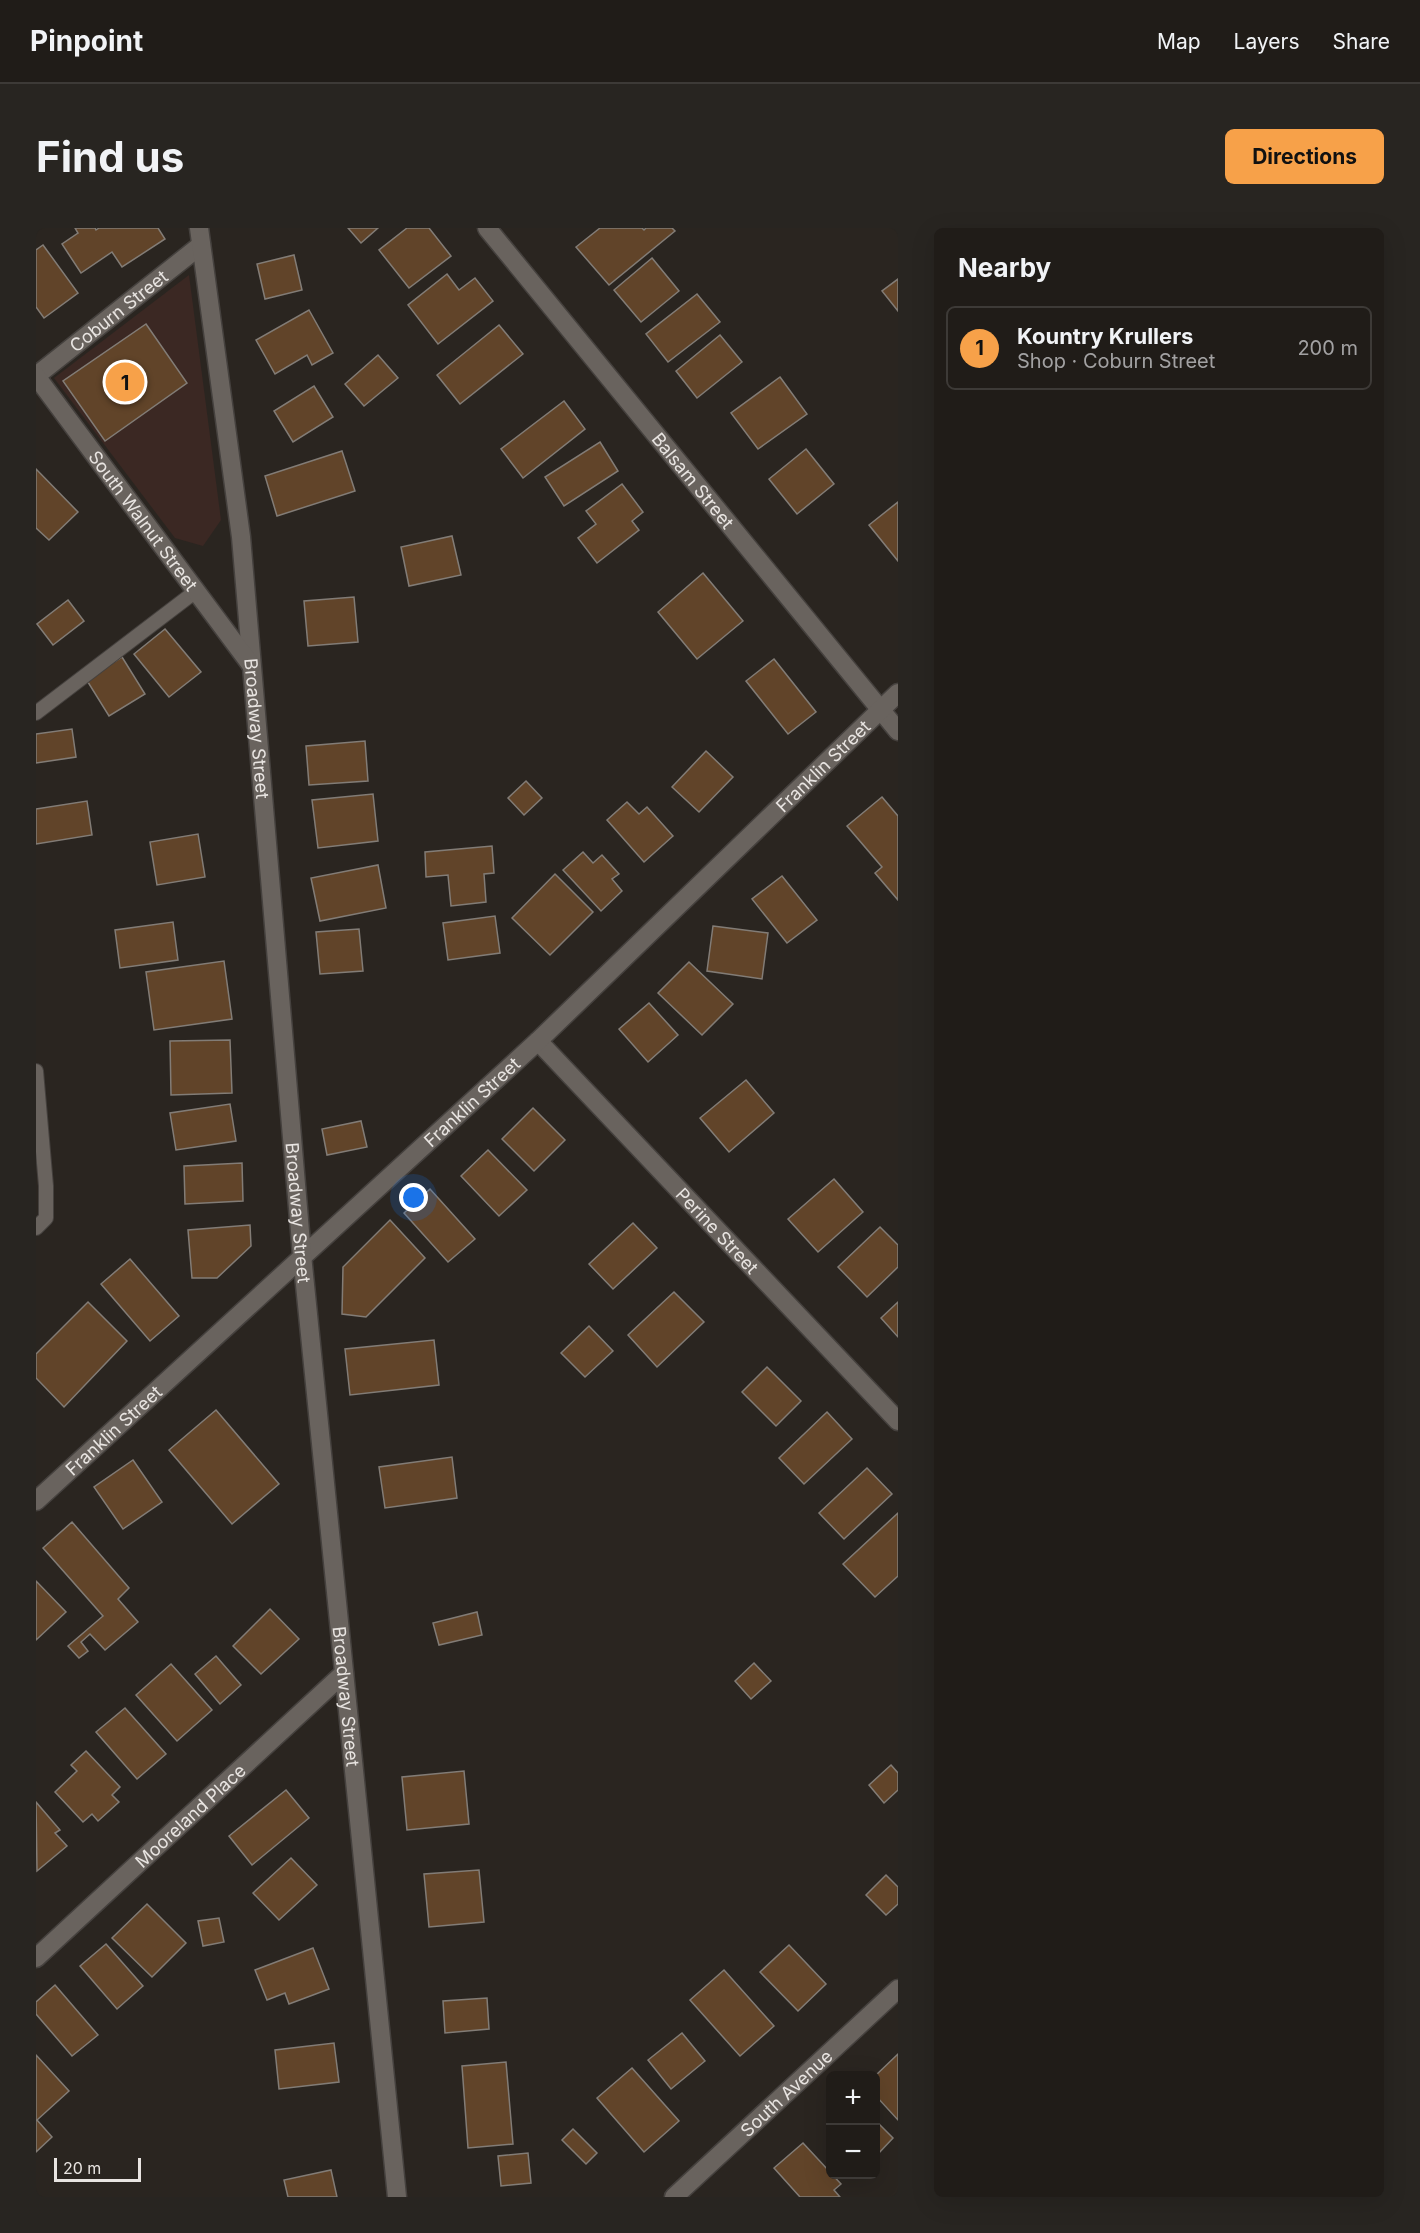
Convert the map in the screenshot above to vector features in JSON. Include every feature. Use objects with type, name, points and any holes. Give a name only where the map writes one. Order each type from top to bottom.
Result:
[{"type":"street","name":"Balsam Street","points":[[487,228],[879,711],[898,731]]},
{"type":"street","name":"Coburn Street","points":[[36,376],[200,236]]},
{"type":"street","name":"Broadway Street","points":[[200,236],[242,537],[302,1255],[398,2197]]},
{"type":"street","name":"South Walnut Street","points":[[36,376],[251,665]]},
{"type":"street","name":"Franklin Street","points":[[40,1489],[537,1041],[898,693]]},
{"type":"street","name":"Perine Street","points":[[537,1041],[898,1421]]},
{"type":"street","name":"Mooreland Place","points":[[36,1958],[344,1673]]},
{"type":"street","name":"South Avenue","points":[[674,2197],[898,1989]]},
{"type":"lane","points":[[36,713],[196,591]]},
{"type":"lane","points":[[36,1071],[46,1186],[46,1218],[36,1228]]},
{"type":"shaded area","points":[[189,275],[221,520],[203,546],[175,538],[54,378]]},
{"type":"building","points":[[75,228],[95,228],[96,230],[99,228],[158,228],[165,239],[122,267],[112,252],[81,273],[62,244],[78,233]]},
{"type":"building","points":[[348,228],[378,228],[361,243]]},
{"type":"building","points":[[407,228],[429,228],[451,256],[409,288],[379,250]]},
{"type":"building","points":[[600,228],[642,228],[644,230],[646,228],[672,228],[675,231],[609,285],[576,247]]},
{"type":"building","points":[[43,245],[78,293],[44,318],[36,307],[36,250]]},
{"type":"building","points":[[294,255],[302,290],[265,299],[257,264]]},
{"type":"building","points":[[652,258],[679,291],[641,322],[614,290]]},
{"type":"building","points":[[447,274],[459,290],[475,278],[493,301],[438,344],[408,305]]},
{"type":"building","points":[[898,279],[898,311],[882,291]]},
{"type":"building","points":[[697,294],[720,322],[668,362],[646,334]]},
{"type":"building","points":[[309,310],[333,353],[312,365],[307,355],[275,374],[256,340]]},
{"type":"building","points":[[146,324],[187,383],[105,441],[63,381]]},
{"type":"building","points":[[499,325],[523,354],[460,404],[437,375]]},
{"type":"building","points":[[720,335],[742,362],[697,398],[676,371]]},
{"type":"building","points":[[378,355],[398,378],[364,406],[345,384]]},
{"type":"building","points":[[780,377],[807,414],[758,449],[731,413]]},
{"type":"building","points":[[314,386],[333,417],[293,442],[274,411]]},
{"type":"building","points":[[564,401],[585,429],[523,478],[501,449]]},
{"type":"building","points":[[600,442],[618,471],[564,506],[545,477]]},
{"type":"building","points":[[806,449],[834,484],[797,514],[769,479]]},
{"type":"building","points":[[342,451],[355,491],[277,516],[265,476]]},
{"type":"building","points":[[36,469],[78,512],[49,540],[36,528]]},
{"type":"building","points":[[622,484],[643,512],[632,521],[639,530],[597,563],[578,538],[596,524],[586,511]]},
{"type":"building","points":[[898,502],[898,561],[869,525]]},
{"type":"building","points":[[452,536],[461,575],[409,586],[401,547]]},
{"type":"building","points":[[703,573],[743,621],[697,659],[658,612]]},
{"type":"building","points":[[354,597],[358,642],[308,646],[304,601]]},
{"type":"building","points":[[68,600],[84,621],[53,645],[37,624]]},
{"type":"building","points":[[165,629],[201,672],[169,697],[134,654]]},
{"type":"building","points":[[122,657],[145,694],[109,716],[86,679]]},
{"type":"building","points":[[774,659],[816,712],[788,734],[746,681]]},
{"type":"building","points":[[72,729],[76,757],[36,763],[36,734]]},
{"type":"building","points":[[365,741],[368,781],[309,785],[306,746]]},
{"type":"building","points":[[706,751],[733,777],[699,812],[672,787]]},
{"type":"building","points":[[526,781],[542,798],[524,815],[508,798]]},
{"type":"building","points":[[373,794],[378,841],[318,848],[312,800]]},
{"type":"building","points":[[882,797],[898,816],[898,900],[875,873],[882,867],[847,826]]},
{"type":"building","points":[[87,801],[92,835],[36,844],[36,809]]},
{"type":"building","points":[[627,802],[639,814],[647,807],[673,836],[644,862],[607,820]]},
{"type":"building","points":[[198,834],[205,877],[157,885],[150,842]]},
{"type":"building","points":[[492,846],[494,873],[484,874],[486,902],[451,906],[448,875],[426,877],[425,852]]},
{"type":"building","points":[[583,852],[593,863],[602,855],[619,874],[612,879],[622,891],[601,911],[563,870]]},
{"type":"building","points":[[378,865],[386,908],[320,921],[311,878]]},
{"type":"building","points":[[555,874],[593,912],[550,955],[512,918]]},
{"type":"building","points":[[782,876],[817,920],[787,943],[752,899]]},
{"type":"building","points":[[495,916],[500,953],[448,960],[443,923]]},
{"type":"building","points":[[173,922],[178,960],[120,968],[115,930]]},
{"type":"building","points":[[713,926],[768,933],[762,979],[707,971]]},
{"type":"building","points":[[359,929],[363,971],[320,974],[316,932]]},
{"type":"building","points":[[224,961],[232,1019],[154,1030],[146,972]]},
{"type":"building","points":[[689,962],[733,1004],[702,1035],[658,993]]},
{"type":"building","points":[[649,1003],[678,1035],[648,1062],[619,1029]]},
{"type":"building","points":[[230,1040],[232,1093],[171,1095],[170,1041]]},
{"type":"building","points":[[746,1080],[774,1113],[729,1152],[700,1118]]},
{"type":"building","points":[[230,1104],[236,1141],[176,1150],[170,1113]]},
{"type":"building","points":[[533,1108],[565,1140],[534,1171],[502,1139]]},
{"type":"building","points":[[361,1121],[367,1147],[327,1155],[322,1129]]},
{"type":"building","points":[[488,1150],[527,1190],[499,1216],[461,1176]]},
{"type":"building","points":[[242,1163],[243,1201],[185,1204],[184,1166]]},
{"type":"building","points":[[834,1179],[863,1212],[818,1252],[788,1219]]},
{"type":"building","points":[[430,1189],[475,1239],[448,1262],[404,1213]]},
{"type":"building","points":[[390,1220],[425,1258],[366,1317],[342,1314],[343,1267]]},
{"type":"building","points":[[633,1223],[657,1248],[613,1289],[589,1264]]},
{"type":"building","points":[[250,1225],[251,1246],[217,1278],[192,1278],[188,1230]]},
{"type":"building","points":[[880,1227],[898,1245],[898,1267],[867,1297],[838,1267]]},
{"type":"building","points":[[130,1259],[179,1316],[150,1341],[101,1284]]},
{"type":"building","points":[[674,1292],[704,1322],[657,1367],[628,1335]]},
{"type":"building","points":[[88,1302],[127,1341],[64,1407],[36,1378],[36,1354]]},
{"type":"building","points":[[898,1302],[898,1337],[881,1318]]},
{"type":"building","points":[[589,1326],[613,1351],[585,1377],[561,1353]]},
{"type":"building","points":[[434,1340],[439,1385],[350,1395],[345,1349]]},
{"type":"building","points":[[767,1367],[801,1401],[776,1426],[742,1392]]},
{"type":"building","points":[[216,1410],[279,1484],[232,1524],[169,1450]]},
{"type":"building","points":[[827,1412],[852,1439],[804,1484],[779,1458]]},
{"type":"building","points":[[452,1457],[457,1498],[385,1508],[379,1467]]},
{"type":"building","points":[[133,1460],[162,1502],[123,1529],[94,1487]]},
{"type":"building","points":[[867,1468],[892,1494],[844,1539],[819,1513]]},
{"type":"building","points":[[898,1513],[898,1576],[875,1597],[843,1564]]},
{"type":"building","points":[[72,1522],[129,1588],[118,1599],[138,1622],[105,1650],[90,1634],[81,1642],[88,1651],[79,1658],[68,1646],[103,1616],[43,1548]]},
{"type":"building","points":[[36,1581],[66,1612],[36,1640]]},
{"type":"building","points":[[270,1609],[299,1639],[261,1674],[233,1646]]},
{"type":"building","points":[[477,1612],[482,1635],[439,1645],[433,1623]]},
{"type":"building","points":[[216,1656],[241,1685],[220,1704],[195,1674]]},
{"type":"building","points":[[754,1663],[771,1681],[751,1699],[735,1681]]},
{"type":"building","points":[[171,1664],[212,1710],[177,1741],[136,1695]]},
{"type":"building","points":[[125,1708],[166,1754],[137,1779],[96,1732]]},
{"type":"building","points":[[86,1751],[120,1787],[112,1795],[119,1802],[98,1821],[92,1814],[83,1822],[55,1792],[77,1771],[71,1765]]},
{"type":"building","points":[[891,1765],[898,1773],[898,1790],[884,1803],[869,1785]]},
{"type":"building","points":[[464,1771],[469,1824],[407,1830],[402,1777]]},
{"type":"building","points":[[286,1790],[309,1818],[252,1865],[229,1836]]},
{"type":"building","points":[[36,1802],[60,1830],[55,1833],[67,1846],[37,1871]]},
{"type":"building","points":[[291,1858],[317,1885],[279,1920],[253,1893]]},
{"type":"building","points":[[479,1870],[484,1922],[429,1927],[424,1874]]},
{"type":"building","points":[[886,1875],[898,1887],[898,1904],[886,1915],[866,1895]]},
{"type":"building","points":[[147,1904],[186,1943],[152,1977],[112,1938]]},
{"type":"building","points":[[219,1918],[224,1942],[203,1946],[198,1921]]},
{"type":"building","points":[[106,1944],[143,1986],[117,2009],[80,1966]]},
{"type":"building","points":[[789,1945],[826,1984],[798,2011],[760,1972]]},
{"type":"building","points":[[313,1948],[329,1989],[289,2004],[285,1993],[267,2000],[255,1970]]},
{"type":"building","points":[[724,1970],[774,2026],[740,2056],[690,2000]]},
{"type":"building","points":[[55,1985],[98,2035],[72,2056],[36,2014],[36,2002]]},
{"type":"building","points":[[487,1998],[489,2029],[445,2033],[443,2001]]},
{"type":"building","points":[[682,2033],[705,2061],[671,2089],[648,2060]]},
{"type":"building","points":[[334,2043],[339,2082],[279,2089],[275,2050]]},
{"type":"building","points":[[898,2054],[898,2120],[880,2100],[880,2071]]},
{"type":"building","points":[[36,2055],[69,2091],[37,2120],[52,2137],[36,2152]]},
{"type":"building","points":[[506,2062],[513,2144],[468,2148],[462,2066]]},
{"type":"building","points":[[632,2068],[679,2121],[644,2152],[597,2098]]},
{"type":"building","points":[[880,2125],[893,2138],[880,2152]]},
{"type":"building","points":[[573,2129],[597,2153],[586,2164],[562,2140]]},
{"type":"building","points":[[803,2143],[826,2168],[826,2179],[836,2179],[841,2184],[834,2190],[840,2197],[800,2197],[774,2168]]},
{"type":"building","points":[[528,2153],[531,2183],[501,2186],[498,2156]]},
{"type":"building","points":[[331,2170],[337,2197],[288,2197],[284,2180]]},
{"type":"place","name":"Kountry Krullers","points":[[125,382]]}]
